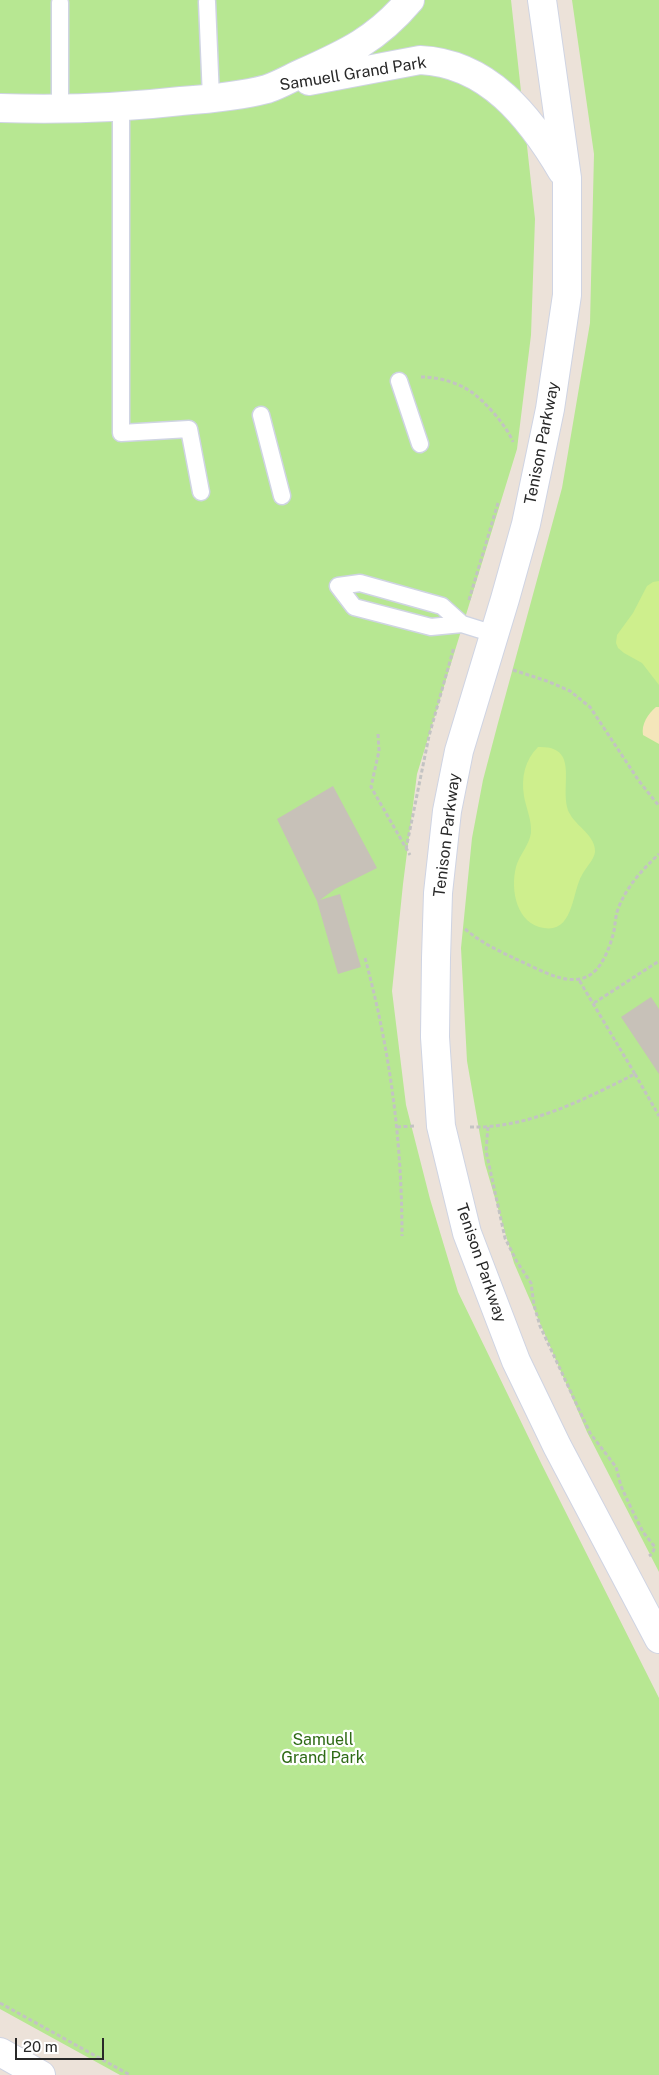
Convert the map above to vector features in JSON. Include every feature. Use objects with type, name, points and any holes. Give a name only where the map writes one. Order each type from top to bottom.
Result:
[{"type":"street","name":"Samuell Grand Park","points":[[268,88],[328,62],[363,43],[393,20],[410,0]]},
{"type":"street","name":"Tenison Parkway","points":[[542,0],[567,178],[567,295],[550,409],[526,524],[459,751],[447,811],[438,893],[435,1037],[440,1126],[467,1233],[516,1361],[557,1446],[659,1639]]},
{"type":"street","name":"Samuell Grand Park","points":[[0,108],[60,110],[121,108],[212,98],[420,60],[438,61],[455,65],[493,87],[517,109],[545,142],[567,178]]},
{"type":"street","points":[[0,2052],[37,2074]]},
{"type":"lane","points":[[207,2],[212,98]]},
{"type":"lane","points":[[60,4],[60,110]]},
{"type":"lane","points":[[121,108],[120,433],[189,429],[201,492]]},
{"type":"lane","points":[[399,381],[420,444]]},
{"type":"lane","points":[[260,415],[282,496]]},
{"type":"lane","points":[[462,624],[431,628],[354,607],[338,586],[360,583],[442,606],[462,624],[494,634]]},
{"type":"path","points":[[399,381],[413,377],[444,379],[471,391],[507,430],[513,441],[514,451]]},
{"type":"path","points":[[406,849],[429,736],[500,497]]},
{"type":"path","points":[[509,669],[547,681],[570,691],[590,707],[639,781],[659,806]]},
{"type":"path","points":[[378,734],[379,750],[371,787],[410,855]]},
{"type":"path","points":[[466,930],[510,957],[548,975],[566,980],[579,980],[595,973],[613,935],[617,912],[628,889],[640,872],[659,854]]},
{"type":"path","points":[[365,958],[380,1013],[397,1127],[402,1178],[402,1236]]},
{"type":"path","points":[[594,1003],[659,961]]},
{"type":"path","points":[[579,980],[659,1116]]},
{"type":"path","points":[[397,1127],[488,1127],[526,1119],[596,1094],[635,1074]]},
{"type":"path","points":[[488,1127],[486,1151],[505,1238],[517,1262],[531,1283],[534,1305],[540,1326],[590,1433],[616,1467],[621,1486],[631,1508],[643,1532],[655,1547],[652,1554],[624,1570]]},
{"type":"path","points":[[0,2003],[130,2075]]},
{"type":"green space","name":"Samuell Grand Park","points":[[0,0],[511,0],[535,219],[531,335],[517,449],[417,774],[392,991],[406,1105],[430,1199],[458,1292],[659,1698],[659,2075],[120,2075],[0,2009]]},
{"type":"green space","points":[[572,0],[659,0],[659,1572],[587,1432],[514,1263],[485,1164],[467,1061],[461,948],[472,838],[483,780],[562,488],[590,323],[594,154]]},
{"type":"green space","points":[[659,581],[659,685],[642,663],[624,653],[618,648],[616,643],[617,635],[633,613],[647,586]]},
{"type":"green space","points":[[538,747],[552,748],[560,753],[566,771],[567,804],[570,814],[589,836],[595,852],[579,882],[567,918],[554,928],[544,928],[527,920],[518,905],[514,886],[516,867],[531,833],[530,819],[524,796],[523,782],[525,769],[530,757]]},
{"type":"sand","points":[[656,707],[659,707],[659,744],[643,735],[643,727],[646,720]]},
{"type":"building","points":[[333,786],[377,868],[335,889],[320,900],[340,894],[361,967],[338,974],[317,901],[277,819]]},
{"type":"building","points":[[651,997],[659,1009],[659,1074],[621,1017]]}]
